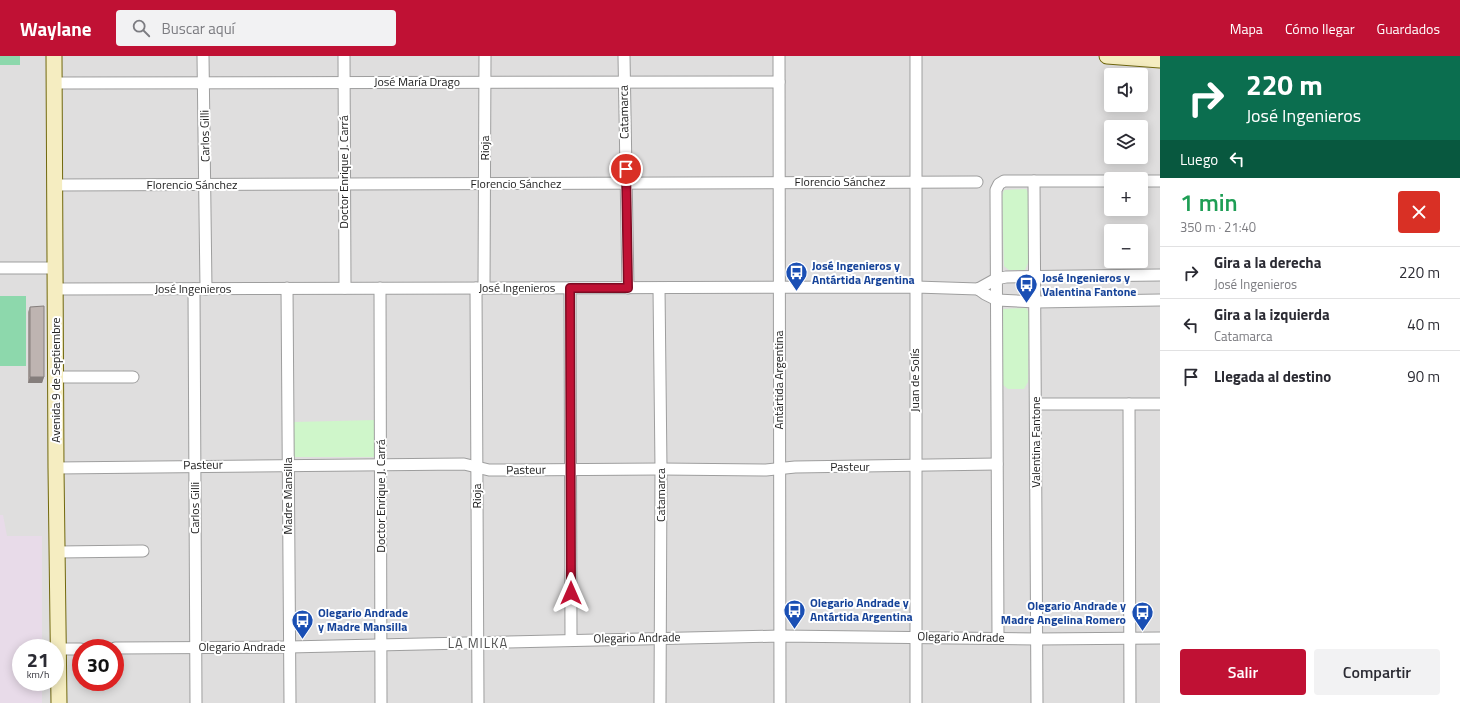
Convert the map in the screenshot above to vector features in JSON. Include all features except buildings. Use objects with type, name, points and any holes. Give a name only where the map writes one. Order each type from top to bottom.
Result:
[{"type":"street","name":"Avenida 9 de Septiembre","points":[[54,56],[56,468],[59,639]]},
{"type":"street","name":"Carlos Gilli","points":[[203,56],[206,289]]},
{"type":"street","name":"Doctor Enrique J. Carrá","points":[[344,56],[344,288]]},
{"type":"street","name":"Rioja","points":[[478,703],[477,467],[480,288],[485,184],[485,56]]},
{"type":"street","name":"Catamarca","points":[[624,56],[628,288]]},
{"type":"street","name":"Antártida Argentina","points":[[779,56],[780,703]]},
{"type":"street","name":"Juan de Solís","points":[[916,56],[916,703]]},
{"type":"street","points":[[1107,56],[1160,60]]},
{"type":"street","name":"José María Drago","points":[[54,83],[779,82]]},
{"type":"street","points":[[1148,180],[1160,180]]},
{"type":"street","points":[[998,638],[996,190],[999,184],[1004,181],[1104,181]]},
{"type":"street","name":"Valentina Fantone","points":[[1034,181],[1036,302],[1037,703]]},
{"type":"street","name":"Florencio Sánchez","points":[[55,185],[978,182]]},
{"type":"street","points":[[0,268],[55,268]]},
{"type":"street","points":[[1160,275],[1006,277],[996,279],[978,289],[997,300],[1036,302],[1160,300]]},
{"type":"street","name":"José Ingenieros","points":[[56,289],[916,287],[978,289]]},
{"type":"street","name":"Madre Mansilla","points":[[287,288],[290,703]]},
{"type":"street","name":"Doctor Enrique J. Carrá","points":[[380,288],[381,703]]},
{"type":"street","points":[[570,288],[571,640]]},
{"type":"street","name":"Catamarca","points":[[659,288],[661,469],[660,703]]},
{"type":"street","name":"Carlos Gilli","points":[[194,289],[196,703]]},
{"type":"street","points":[[56,377],[133,377]]},
{"type":"street","points":[[1036,404],[1160,404]]},
{"type":"street","points":[[1129,404],[1130,703]]},
{"type":"street","name":"Pasteur","points":[[56,468],[464,464],[489,470],[766,470],[795,467],[997,464]]},
{"type":"street","points":[[58,552],[143,551]]},
{"type":"street","name":"Olegario Andrade","points":[[124,648],[289,647],[780,636],[1160,638]]},
{"type":"street","name":"Avenida 9 de Septiembre","points":[[59,691],[59,703]]},
{"type":"shaded area","points":[[0,56],[1107,56],[1160,60],[1160,703],[0,703]]},
{"type":"shaded area","points":[[0,515],[3,515],[7,536],[42,536],[42,639],[12,639],[12,691],[42,691],[42,703],[0,703]]},
{"type":"green space","points":[[0,56],[20,56],[20,65],[0,65]]},
{"type":"green space","points":[[1026,189],[1029,194],[1028,263],[1025,270],[1009,270],[1004,266],[1002,196],[1004,190]]},
{"type":"green space","points":[[0,296],[26,296],[26,366],[0,366]]},
{"type":"green space","points":[[1026,308],[1029,313],[1028,382],[1024,389],[1008,389],[1003,385],[1001,315],[1003,309]]},
{"type":"green space","points":[[376,420],[376,457],[294,457],[293,422]]},
{"type":"place","name":"José Ingenieros y Antártida Argentina","points":[[796,292]]},
{"type":"place","name":"José Ingenieros y Valentina Fantone","points":[[1026,304]]},
{"type":"place","name":"Olegario Andrade y Antártida Argentina","points":[[794,630]]},
{"type":"place","name":"Olegario Andrade y Madre Angelina Romero","points":[[1142,632]]},
{"type":"place","name":"Olegario Andrade y Madre Mansilla","points":[[303,640]]},
{"type":"district","name":"LA MILKA","points":[[478,643]]},
{"type":"route","points":[[571,593],[570,288],[628,288],[626,169]]}]
